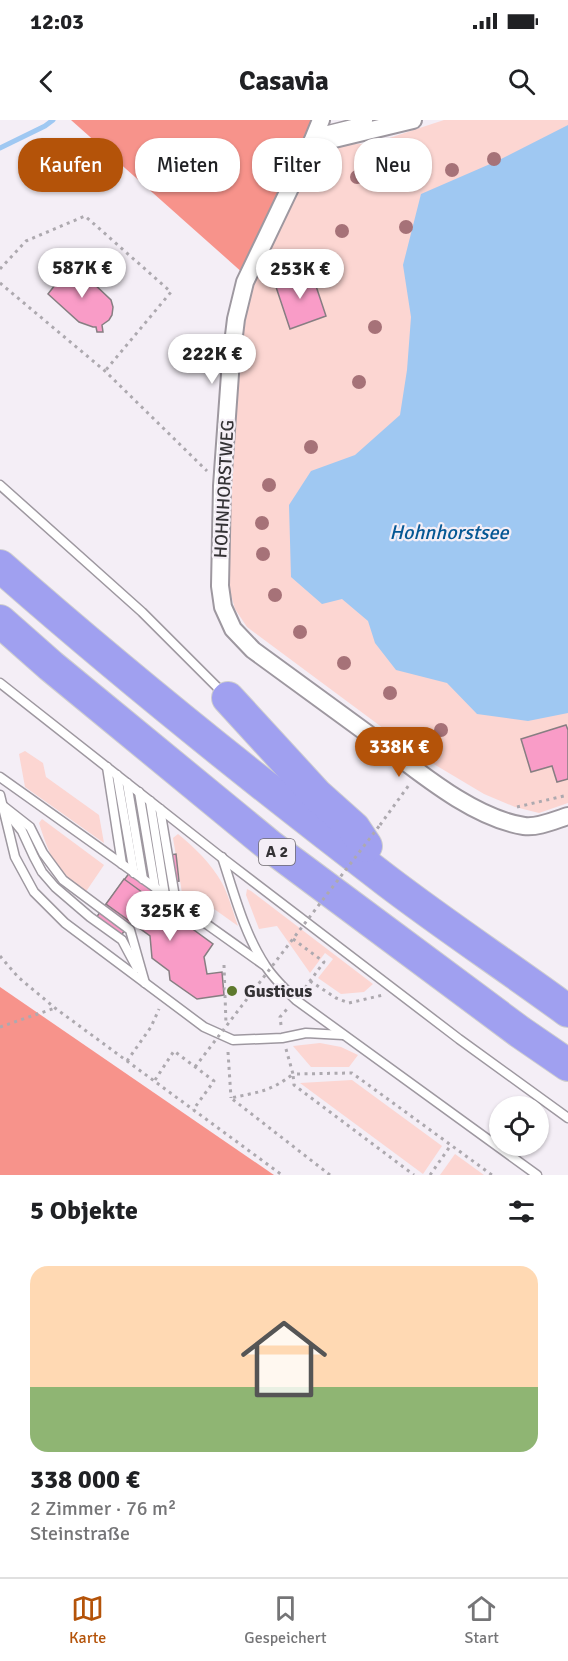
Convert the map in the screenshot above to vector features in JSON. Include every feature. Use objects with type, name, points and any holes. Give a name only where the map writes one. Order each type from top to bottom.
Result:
[{"type":"highway","name":"A 2","points":[[0,566],[69,627],[228,756],[389,882],[568,1011]]},
{"type":"highway","name":"A 2","points":[[0,621],[51,666],[270,846],[520,1032],[568,1065]]},
{"type":"highway","points":[[228,698],[317,795],[354,828],[389,882]]},
{"type":"street","points":[[316,132],[330,141],[413,120]]},
{"type":"street","name":"HOHNHORSTWEG","points":[[316,132],[245,282],[236,319],[222,486],[220,586],[223,607],[233,629],[253,650],[458,799],[489,815],[526,826],[568,816]]},
{"type":"lane","points":[[316,132],[368,120]]},
{"type":"lane","points":[[0,485],[142,612],[228,698]]},
{"type":"lane","points":[[0,683],[221,857],[459,1039],[568,1118]]},
{"type":"lane","points":[[107,767],[122,864]]},
{"type":"lane","points":[[117,775],[134,873]]},
{"type":"lane","points":[[0,777],[265,965]]},
{"type":"lane","points":[[127,783],[143,879]]},
{"type":"lane","points":[[139,792],[155,887]]},
{"type":"lane","points":[[0,795],[15,857],[34,892],[65,923],[204,1027],[233,1040],[275,1039],[306,1033],[343,1035]]},
{"type":"lane","points":[[150,801],[165,895]]},
{"type":"lane","points":[[2,805],[22,831],[42,872],[71,902],[122,940],[145,983]]},
{"type":"lane","points":[[2,805],[30,827],[43,853],[63,880],[130,930],[145,983]]},
{"type":"lane","points":[[160,809],[176,903]]},
{"type":"lane","points":[[221,857],[247,930],[265,965],[279,983],[296,1000],[343,1035],[537,1175]]},
{"type":"path","points":[[0,269],[26,241],[85,216],[171,292],[105,371]]},
{"type":"path","points":[[0,283],[105,371],[222,486]]},
{"type":"path","points":[[195,1066],[419,772]]},
{"type":"path","points":[[489,815],[568,795]]},
{"type":"path","points":[[293,939],[324,962],[302,992]]},
{"type":"path","points":[[0,956],[18,977],[55,1008],[282,1175]]},
{"type":"path","points":[[310,981],[336,998],[349,1003],[384,995],[392,987]]},
{"type":"path","points":[[127,1061],[151,1027],[163,998]]},
{"type":"path","points":[[281,1030],[280,1017],[293,1002]]},
{"type":"path","points":[[0,1027],[55,1008]]},
{"type":"path","points":[[285,1049],[294,1085],[414,1175]]},
{"type":"path","points":[[154,1081],[174,1051],[195,1066],[214,1081],[193,1110]]},
{"type":"path","points":[[330,1175],[231,1098],[278,1086],[293,1074],[352,1074],[492,1175]]},
{"type":"path","points":[[430,1175],[451,1145]]},
{"type":"shaded area","points":[[71,120],[317,120],[310,138],[252,138],[252,192],[289,192],[253,282],[152,192],[240,192],[240,138],[135,138],[135,177],[123,166],[123,138],[91,138]]},
{"type":"shaded area","points":[[444,120],[568,120],[568,803],[539,813],[515,807],[484,794],[422,757],[247,627],[235,609],[229,588],[230,502],[238,360],[253,282],[291,192],[342,192],[342,144],[354,144],[354,192],[432,192],[432,138],[389,138]]},
{"type":"shaded area","points":[[25,751],[43,763],[46,777],[99,815],[104,843],[25,787],[19,754]]},
{"type":"shaded area","points":[[42,819],[104,865],[85,893],[66,878],[57,866],[46,845],[39,823]]},
{"type":"shaded area","points":[[178,834],[202,856],[218,876],[227,893],[238,926],[200,899],[190,902],[182,893],[173,838]]},
{"type":"shaded area","points":[[247,889],[373,984],[364,992],[341,994],[318,978],[333,959],[325,953],[310,973],[277,926],[259,929],[246,895]]},
{"type":"shaded area","points":[[0,987],[274,1175],[0,1175]]},
{"type":"shaded area","points":[[320,1043],[341,1047],[358,1055],[349,1067],[311,1067],[293,1046]]},
{"type":"shaded area","points":[[352,1080],[442,1146],[423,1174],[300,1083]]},
{"type":"shaded area","points":[[455,1154],[484,1175],[440,1175]]},
{"type":"water","name":"Hohnhorstsee","points":[[568,125],[568,713],[528,721],[477,714],[447,683],[396,670],[375,643],[368,621],[342,599],[322,604],[291,577],[289,505],[311,471],[355,455],[400,415],[407,370],[411,317],[403,265],[421,194],[432,192],[432,189],[497,161]]},
{"type":"building","points":[[72,263],[111,300],[112,315],[102,325],[103,332],[97,332],[96,327],[79,322],[48,294]]},
{"type":"building","points":[[311,271],[326,316],[290,329],[275,284]]},
{"type":"building","points":[[566,725],[568,730],[568,779],[557,782],[552,766],[531,772],[521,739]]},
{"type":"building","points":[[154,836],[156,857],[176,854],[179,881],[159,884],[117,941],[92,923],[136,864],[133,840]]},
{"type":"building","points":[[124,879],[213,944],[204,957],[207,974],[222,972],[224,995],[197,999],[170,980],[169,971],[152,958],[150,936],[106,904]]},
{"type":"waterway","points":[[0,148],[53,120]]},
{"type":"place","name":"Gusticus","points":[[232,991]]}]
